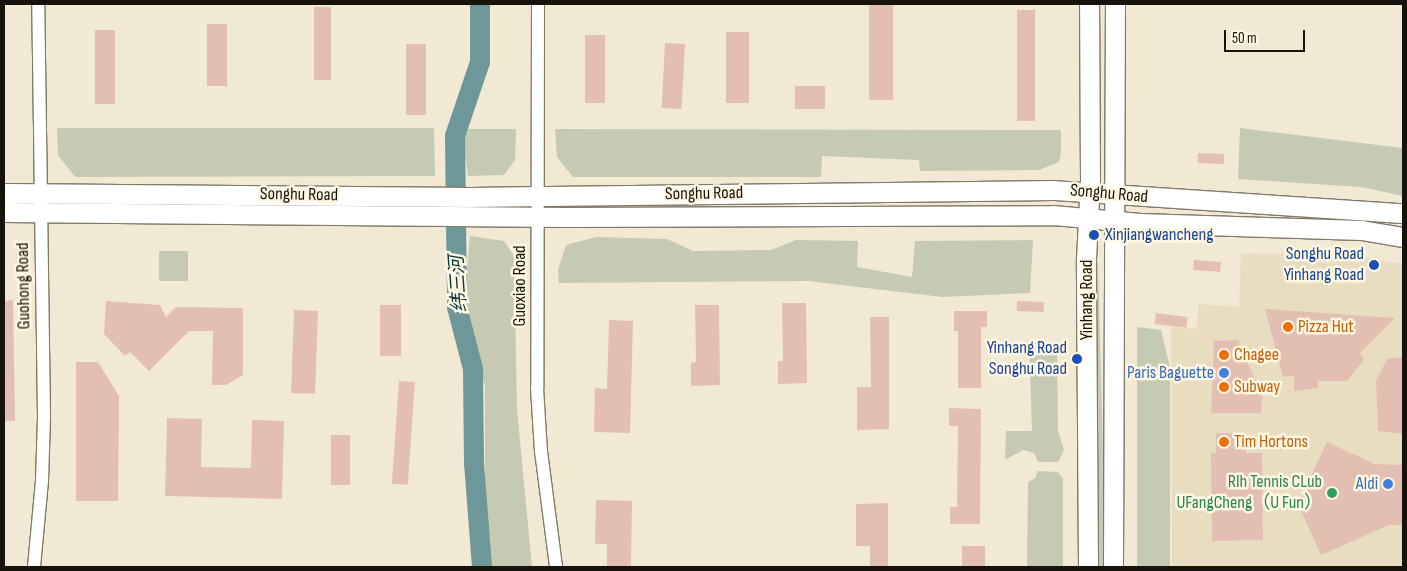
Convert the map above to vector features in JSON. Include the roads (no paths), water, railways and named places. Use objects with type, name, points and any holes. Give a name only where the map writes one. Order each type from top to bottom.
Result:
[{"type":"main road","name":"Yinhang Road","points":[[1088,567],[1086,218],[1089,191],[1089,4]]},
{"type":"main road","name":"Yinhang Road","points":[[1113,567],[1112,220],[1115,4]]},
{"type":"main road","name":"Songhu Road","points":[[4,193],[40,202],[436,216],[470,207],[537,197],[1089,191],[1403,213]]},
{"type":"main road","name":"Songhu Road","points":[[4,212],[40,202],[437,197],[470,207],[537,217],[1086,218],[1361,230],[1403,237]]},
{"type":"street","name":"Guohong Road","points":[[34,567],[44,425],[38,4]]},
{"type":"street","name":"Guoxiao Road","points":[[538,4],[537,217],[539,424],[556,567]]},
{"type":"waterway","name":"纬三河","points":[[480,4],[480,62],[455,136],[457,307],[473,369],[474,463],[482,567]]},
{"type":"place","name":"Xinjiangwancheng","points":[[1094,235]]},
{"type":"place","name":"Songhu Road Yinhang Road","points":[[1374,265]]},
{"type":"place","name":"Pizza Hut","points":[[1288,327]]},
{"type":"place","name":"Chagee","points":[[1224,355]]},
{"type":"place","name":"Yinhang Road Songhu Road","points":[[1077,359]]},
{"type":"place","name":"Paris Baguette","points":[[1224,373]]},
{"type":"place","name":"Subway","points":[[1224,387]]},
{"type":"place","name":"Tim Hortons","points":[[1224,442]]},
{"type":"place","name":"Aldi","points":[[1388,484]]},
{"type":"place","name":"RIh Tennis CLub UFangCheng（U Fun）","points":[[1332,493]]}]
